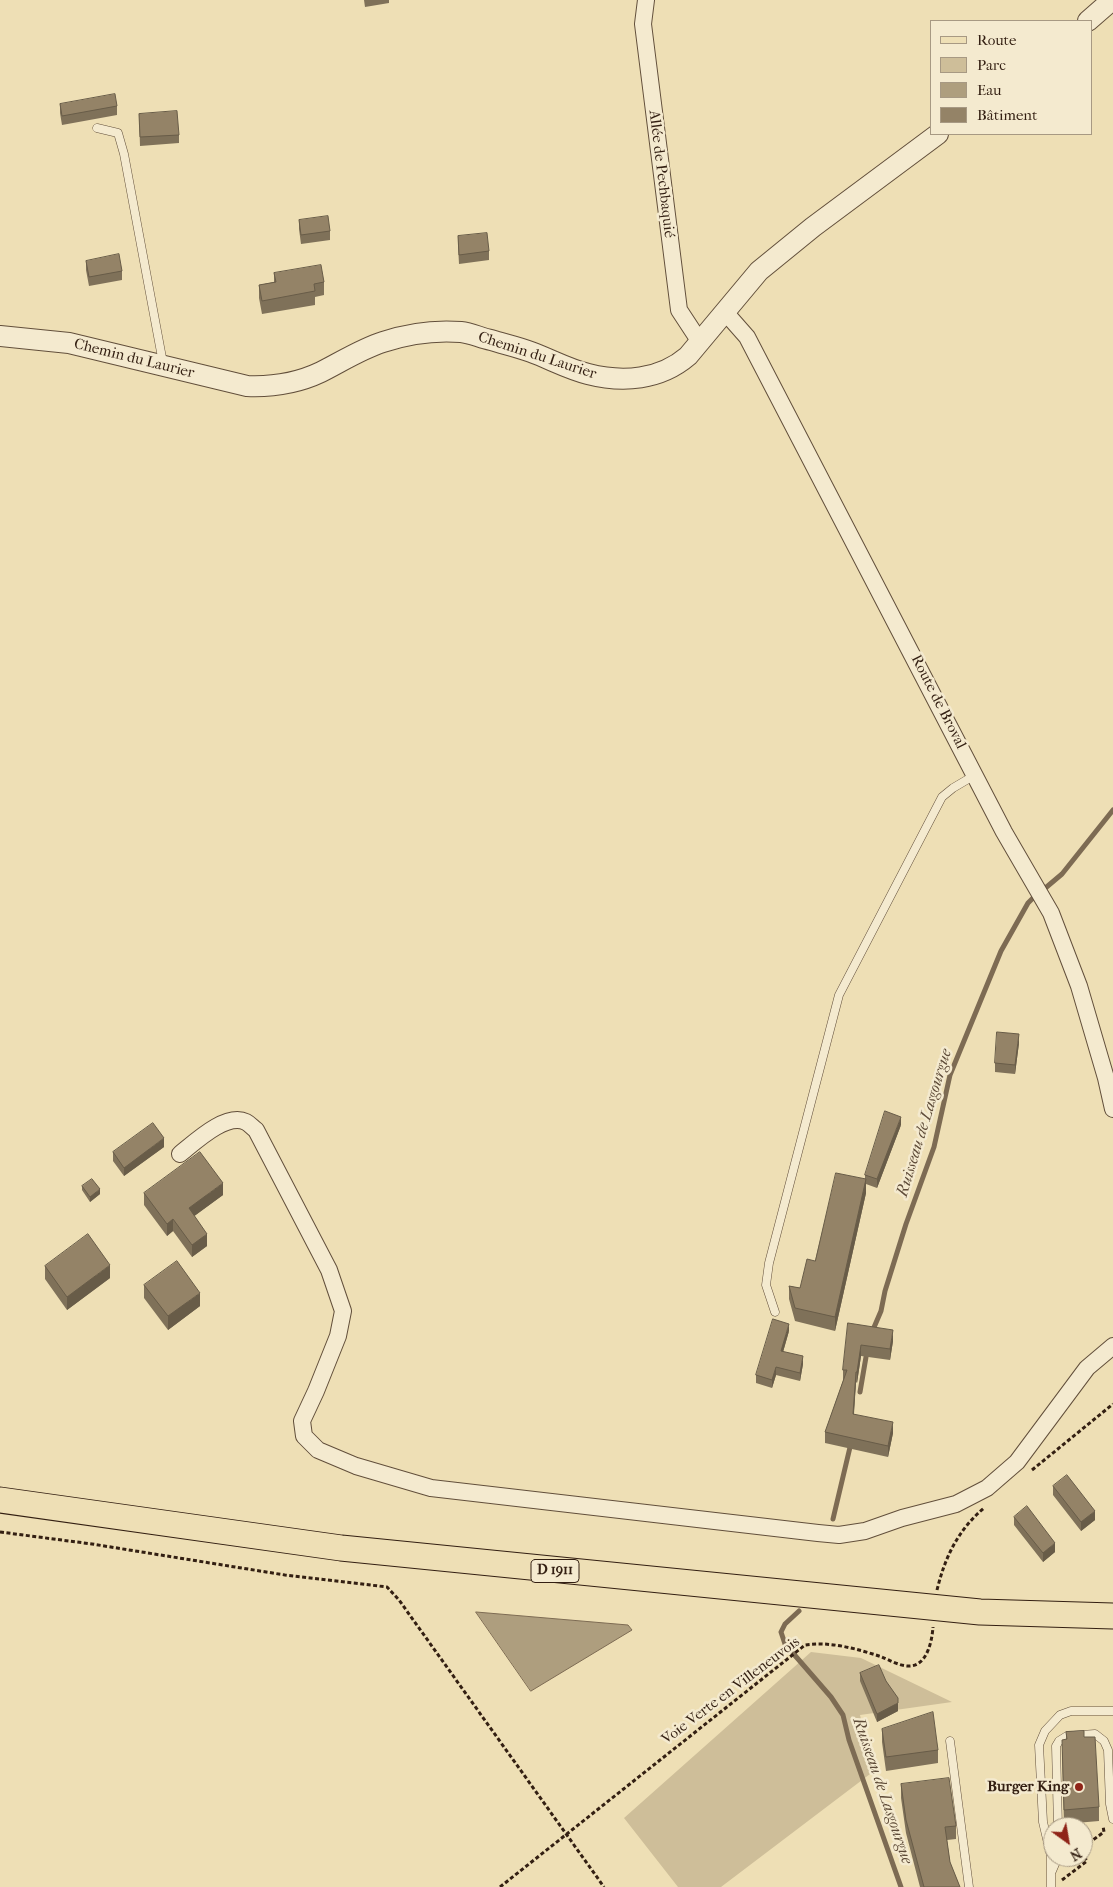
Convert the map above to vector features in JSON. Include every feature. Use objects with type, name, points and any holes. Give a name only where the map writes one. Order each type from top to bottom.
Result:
[{"type":"main road","name":"D 1911","points":[[0,1500],[340,1548],[980,1612],[1113,1616]]},
{"type":"street","name":"Allée de Pechbaquié","points":[[646,0],[642,24],[678,310],[700,342]]},
{"type":"street","points":[[1089,20],[1112,0]]},
{"type":"street","name":"Chemin du Laurier","points":[[0,336],[69,343],[164,365],[207,378],[247,386],[269,386],[319,373],[352,355],[383,342],[421,333],[463,332],[528,351],[587,373],[611,378],[635,378],[656,374],[675,367],[688,356],[760,271],[814,227],[937,135]]},
{"type":"street","name":"Route de Broval","points":[[725,312],[747,337],[1004,832],[1051,914],[1079,986],[1106,1078],[1113,1109]]},
{"type":"street","points":[[180,1154],[210,1130],[227,1122],[245,1121],[256,1130],[328,1270],[343,1311],[338,1336],[302,1421],[304,1436],[318,1450],[356,1466],[431,1488],[818,1534],[839,1535],[865,1531],[902,1518],[956,1504],[987,1488],[1017,1462],[1087,1368],[1113,1346]]},
{"type":"lane","points":[[97,128],[118,133],[124,154],[164,365]]},
{"type":"lane","points":[[775,1312],[766,1285],[769,1262],[839,995],[942,797],[975,775]]},
{"type":"lane","points":[[1051,1887],[1051,1856],[1043,1822],[1039,1745],[1044,1730],[1060,1715],[1071,1711],[1113,1711]]},
{"type":"lane","points":[[1058,1817],[1056,1746],[1059,1741],[1067,1736],[1095,1734],[1104,1741],[1108,1750],[1110,1804],[1113,1818]]},
{"type":"lane","points":[[950,1741],[969,1887]]},
{"type":"lane","points":[[1051,1874],[1054,1867]]},
{"type":"path","points":[[1032,1470],[1113,1404]]},
{"type":"path","points":[[937,1592],[946,1560],[962,1530],[987,1506]]},
{"type":"path","points":[[0,1532],[92,1544],[285,1575],[387,1587],[399,1600],[604,1887]]},
{"type":"path","name":"Voie Verte en Villeneuvois","points":[[500,1887],[805,1645],[821,1643],[869,1652],[908,1666],[920,1662],[930,1648],[934,1623]]},
{"type":"path","points":[[1093,1840],[1104,1832],[1103,1823]]},
{"type":"path","points":[[1060,1882],[1080,1867]]},
{"type":"green space","points":[[811,1652],[861,1658],[952,1702],[860,1715],[874,1771],[721,1887],[678,1887],[624,1818]]},
{"type":"water","points":[[476,1612],[628,1625],[632,1630],[531,1691]]},
{"type":"building","points":[[115,94],[117,106],[62,116],[60,104]]},
{"type":"building","points":[[177,111],[179,135],[140,137],[139,114]]},
{"type":"building","points":[[328,216],[330,231],[301,235],[299,220]]},
{"type":"building","points":[[487,233],[489,251],[459,255],[458,236]]},
{"type":"building","points":[[119,254],[122,271],[89,277],[86,261]]},
{"type":"building","points":[[321,265],[324,282],[314,284],[315,291],[262,301],[259,285],[276,282],[274,273]]},
{"type":"building","points":[[997,1032],[1019,1034],[1015,1065],[995,1063]]},
{"type":"building","points":[[885,1111],[901,1117],[877,1179],[865,1175]]},
{"type":"building","points":[[153,1123],[164,1138],[124,1168],[113,1152]]},
{"type":"building","points":[[200,1152],[223,1183],[189,1208],[207,1234],[192,1245],[173,1219],[167,1224],[144,1193]]},
{"type":"building","points":[[836,1173],[866,1179],[835,1317],[795,1308],[789,1286],[800,1288],[807,1259],[815,1261]]},
{"type":"building","points":[[92,1179],[100,1189],[90,1197],[82,1186]]},
{"type":"building","points":[[88,1234],[110,1265],[67,1297],[45,1266]]},
{"type":"building","points":[[177,1261],[200,1293],[168,1316],[144,1285]]},
{"type":"building","points":[[773,1319],[789,1324],[781,1351],[803,1356],[800,1373],[776,1367],[772,1380],[756,1375]]},
{"type":"building","points":[[848,1323],[893,1330],[890,1349],[861,1345],[856,1372],[853,1414],[893,1422],[888,1446],[825,1432],[847,1370],[843,1370]]},
{"type":"building","points":[[1067,1475],[1095,1511],[1081,1522],[1053,1486]]},
{"type":"building","points":[[1027,1506],[1055,1543],[1043,1553],[1014,1517]]},
{"type":"building","points":[[879,1665],[886,1681],[898,1698],[898,1703],[877,1714],[860,1673]]},
{"type":"building","points":[[933,1712],[938,1750],[886,1757],[882,1729]]},
{"type":"building","name":"Burger King","points":[[1084,1731],[1084,1737],[1095,1737],[1099,1807],[1064,1810],[1062,1740],[1067,1739],[1066,1732]]},
{"type":"building","points":[[949,1778],[956,1826],[945,1827],[950,1862],[960,1887],[924,1887],[906,1820],[901,1784]]},
{"type":"waterway","name":"Ruisseau de Lasgourgue","points":[[1043,890],[1062,874],[1113,810]]},
{"type":"waterway","name":"Ruisseau de Lasgourgue","points":[[872,1332],[881,1311],[885,1291],[906,1224],[934,1147],[950,1075],[1001,951],[1028,903],[1034,897]]},
{"type":"waterway","name":"Ruisseau de Lasgourgue","points":[[860,1392],[866,1357]]},
{"type":"waterway","name":"Ruisseau de Lasgourgue","points":[[833,1519],[851,1443]]},
{"type":"waterway","name":"Ruisseau de Lasgourgue","points":[[799,1611],[785,1624],[781,1632],[785,1644],[831,1697],[843,1715],[849,1740],[901,1887]]},
{"type":"place","name":"Burger King","points":[[1079,1787]]}]
